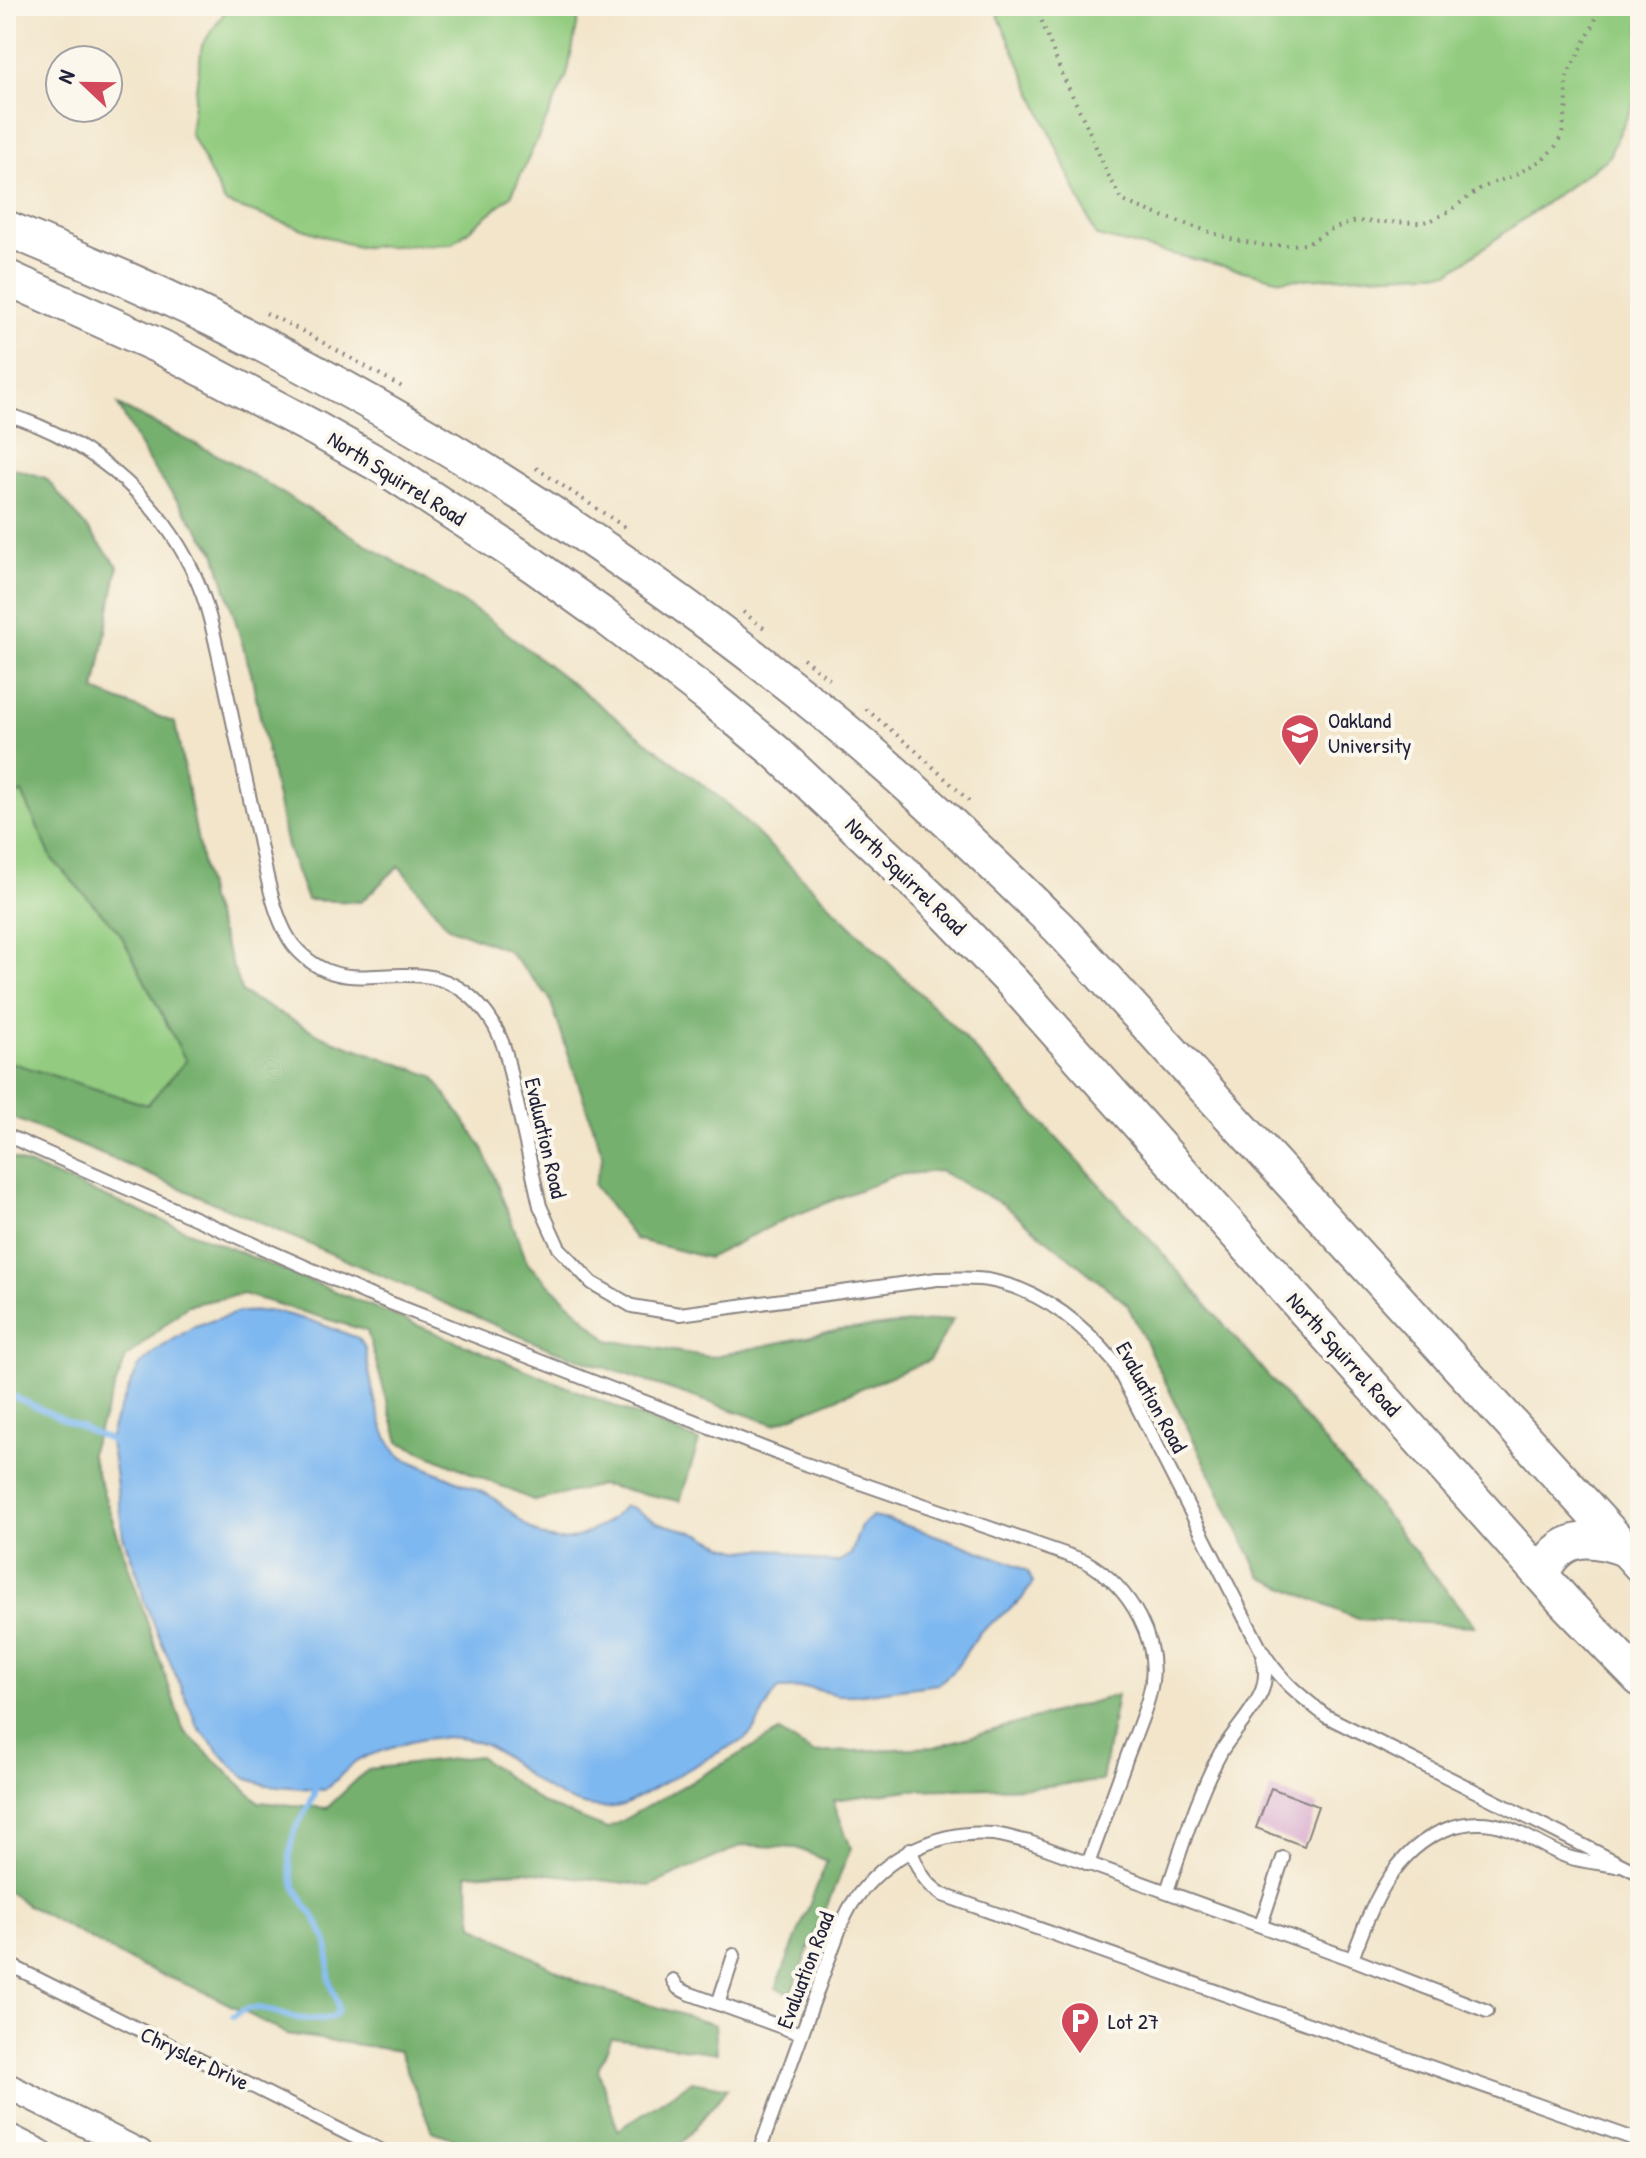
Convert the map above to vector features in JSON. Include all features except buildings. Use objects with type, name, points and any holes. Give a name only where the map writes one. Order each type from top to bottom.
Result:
[{"type":"main road","points":[[6,228],[232,329],[439,443],[625,562],[824,713],[971,842],[1059,928],[1632,1557]]},
{"type":"main road","name":"North Squirrel Road","points":[[6,277],[161,347],[385,468],[533,565],[604,616],[775,751],[932,899],[1013,983],[1587,1626],[1640,1679]]},
{"type":"main road","points":[[1541,1574],[1560,1548],[1582,1540],[1595,1540],[1632,1557]]},
{"type":"street","points":[[6,2085],[140,2152]]},
{"type":"street","points":[[6,2135],[40,2152]]},
{"type":"lane","name":"Evaluation Road","points":[[6,414],[33,422],[77,444],[119,474],[154,510],[181,549],[203,596],[268,880],[282,925],[294,945],[311,961],[333,973],[353,978],[425,976],[451,984],[471,995],[490,1016],[501,1034],[540,1206],[559,1248],[592,1283],[632,1306],[680,1314],[937,1279],[993,1281],[1043,1299],[1083,1327],[1115,1363],[1260,1648],[1273,1670],[1289,1686],[1326,1716],[1636,1872]]},
{"type":"lane","points":[[6,1135],[367,1294],[797,1461],[1085,1561],[1101,1570],[1126,1595],[1144,1626],[1152,1661],[1150,1693],[1088,1864]]},
{"type":"lane","name":"Evaluation Road","points":[[1167,1891],[1205,1784],[1222,1751],[1262,1693],[1265,1666],[1260,1648]]},
{"type":"lane","name":"Evaluation Road","points":[[759,2152],[840,1928],[853,1902],[878,1873],[910,1849],[958,1834],[994,1834],[1029,1842],[1352,1959],[1364,1927],[1393,1871],[1422,1841],[1456,1826],[1488,1823],[1508,1828],[1567,1857],[1636,1872]]},
{"type":"lane","points":[[910,1849],[929,1886],[943,1895],[1640,2141]]},
{"type":"lane","points":[[1261,1925],[1283,1858]]},
{"type":"lane","points":[[718,2004],[734,1955]]},
{"type":"lane","points":[[1352,1959],[1487,2011]]},
{"type":"lane","name":"Chrysler Drive","points":[[6,1963],[384,2152]]},
{"type":"lane","points":[[673,1980],[678,1988],[801,2034]]},
{"type":"path","points":[[1036,6],[1061,72],[1123,201],[1231,239],[1267,246],[1307,244],[1332,229],[1356,221],[1419,223],[1432,220],[1481,188],[1517,174],[1543,159],[1562,135],[1567,106],[1566,80],[1600,6]]},
{"type":"green space","points":[[229,6],[581,6],[567,75],[511,196],[452,244],[357,247],[225,203],[190,133],[202,45]]},
{"type":"green space","points":[[994,6],[1640,6],[1640,89],[1608,158],[1450,272],[1281,280],[1096,236]]},
{"type":"green space","points":[[118,405],[231,462],[486,617],[724,801],[954,1027],[1158,1248],[1355,1477],[1475,1626],[1357,1619],[1261,1577],[1127,1304],[1004,1205],[940,1171],[896,1175],[781,1221],[708,1258],[635,1239],[594,1185],[603,1156],[549,997],[507,950],[448,927],[399,866],[361,902],[307,900],[287,847],[251,673],[215,552],[150,464]]},
{"type":"green space","points":[[6,466],[46,478],[118,566],[95,691],[175,723],[209,899],[242,993],[324,1037],[433,1076],[483,1148],[528,1264],[608,1340],[710,1357],[840,1330],[953,1319],[930,1360],[774,1424],[550,1349],[6,1115],[6,1061],[147,1105],[186,1061],[120,933],[52,859],[22,792],[6,800]]},
{"type":"green space","points":[[22,792],[52,859],[120,933],[186,1061],[147,1105],[6,1061],[6,800]]},
{"type":"green space","points":[[6,1156],[699,1441],[680,1501],[601,1485],[535,1501],[399,1442],[367,1331],[243,1294],[188,1305],[126,1358],[90,1453],[184,1731],[259,1802],[327,1808],[368,1769],[479,1756],[542,1803],[607,1829],[779,1732],[813,1753],[934,1747],[1117,1695],[1102,1781],[1035,1787],[910,1790],[833,1800],[851,1848],[790,1994],[776,1988],[827,1861],[797,1848],[743,1845],[650,1886],[525,1871],[467,1874],[473,1925],[580,1983],[715,2025],[717,2053],[612,2038],[598,2069],[618,2130],[692,2081],[728,2088],[683,2142],[658,2152],[492,2152],[432,2131],[399,2051],[287,2034],[205,1992],[140,1966],[27,1905],[6,1890]]},
{"type":"water","points":[[274,1311],[358,1338],[365,1348],[382,1424],[395,1450],[403,1458],[487,1494],[545,1537],[572,1539],[604,1524],[624,1506],[658,1523],[701,1534],[742,1551],[780,1550],[818,1561],[838,1562],[851,1554],[861,1525],[872,1517],[929,1533],[1012,1563],[1028,1572],[1033,1583],[1021,1600],[980,1632],[954,1670],[938,1684],[855,1695],[838,1695],[809,1688],[779,1689],[746,1738],[624,1805],[588,1806],[564,1798],[542,1786],[489,1747],[450,1737],[417,1740],[366,1757],[324,1790],[266,1785],[248,1779],[229,1763],[198,1727],[144,1601],[123,1536],[109,1440],[139,1366],[157,1350],[195,1326],[240,1312]]},
{"type":"waterway","points":[[6,1393],[109,1440]]},
{"type":"waterway","points":[[233,2016],[257,2008],[297,2018],[324,2019],[333,2016],[338,2009],[330,1982],[326,1940],[296,1889],[290,1867],[293,1835],[315,1789]]},
{"type":"place","name":"Oakland University","points":[[1300,767]]},
{"type":"place","name":"Lot 27","points":[[1080,2055]]}]
